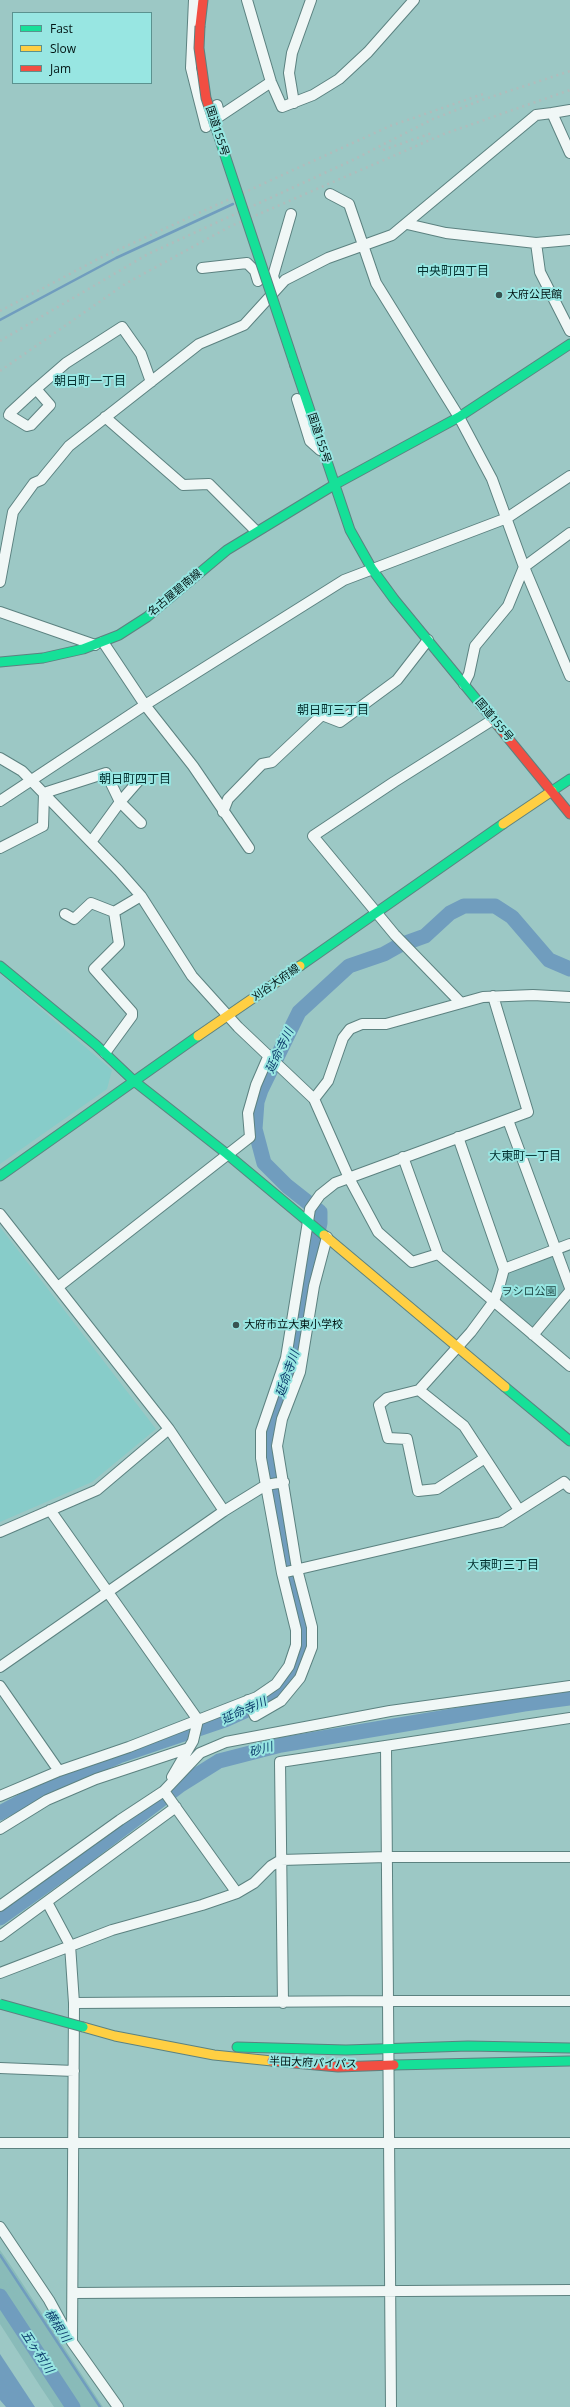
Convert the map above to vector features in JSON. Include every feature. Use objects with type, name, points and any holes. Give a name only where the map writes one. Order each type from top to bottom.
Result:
[{"type":"main road","name":"国道155号","points":[[203,0],[199,48],[206,98],[334,485],[354,538],[372,569],[570,814]]},
{"type":"main road","name":"名古屋碧南線","points":[[0,662],[43,658],[99,644],[119,635],[147,616],[227,550],[256,531],[334,485],[459,417],[570,344]]},
{"type":"main road","points":[[552,791],[570,779]]},
{"type":"main road","name":"刈谷大府線","points":[[0,1176],[356,927],[376,911],[552,791]]},
{"type":"main road","points":[[0,966],[105,1053],[134,1081],[227,1154],[570,1441]]},
{"type":"main road","name":"半田大府パイパス","points":[[0,2004],[115,2036],[214,2055],[264,2061],[338,2067],[388,2064],[570,2062]]},
{"type":"main road","name":"半田大府パイパス","points":[[83,2027],[222,2047],[387,2050],[468,2046],[570,2048]]},
{"type":"street","points":[[194,0],[191,68],[206,127]]},
{"type":"street","points":[[211,0],[207,48],[211,81],[220,116],[270,82]]},
{"type":"street","points":[[247,0],[270,82],[282,107],[313,95],[339,79],[368,52],[414,0]]},
{"type":"street","points":[[294,103],[289,73],[292,53],[311,0]]},
{"type":"street","points":[[191,49],[207,48]]},
{"type":"street","points":[[0,582],[13,512],[34,483],[41,480],[65,450],[199,344],[244,325],[278,290],[285,280],[328,258],[392,235],[536,115],[570,110]]},
{"type":"street","points":[[552,113],[570,153]]},
{"type":"street","points":[[330,194],[349,204],[362,246],[376,283],[459,417],[492,479],[524,567],[568,664],[570,676]]},
{"type":"street","points":[[291,214],[273,276],[325,430],[324,455]]},
{"type":"street","points":[[407,224],[446,233],[536,243],[570,240]]},
{"type":"street","points":[[536,243],[540,272],[550,295],[570,331]]},
{"type":"street","points":[[202,268],[247,263],[255,270],[310,440],[324,455]]},
{"type":"street","points":[[36,390],[66,363],[122,327],[141,354],[151,382]]},
{"type":"street","points":[[105,417],[183,485],[210,484],[256,531]]},
{"type":"street","points":[[0,801],[29,780],[145,705],[344,580],[507,518],[570,476]]},
{"type":"street","points":[[464,684],[469,674],[475,646],[508,606],[524,567],[570,532]]},
{"type":"street","points":[[0,612],[99,644],[193,766],[249,848]]},
{"type":"street","points":[[224,812],[228,799],[262,764],[272,762],[322,715],[340,722],[391,685],[397,680],[428,640]]},
{"type":"street","points":[[461,1003],[395,935],[313,836],[394,782],[494,719]]},
{"type":"street","points":[[0,758],[22,771],[141,896],[192,976],[228,1016],[314,1099],[349,1178],[378,1232],[412,1262],[438,1254]]},
{"type":"street","points":[[44,793],[106,773],[120,802],[141,823]]},
{"type":"street","points":[[91,842],[120,802],[140,779]]},
{"type":"street","points":[[0,848],[43,826],[44,793]]},
{"type":"street","points":[[114,912],[141,896]]},
{"type":"street","points":[[65,914],[74,919],[91,903],[114,912]]},
{"type":"street","points":[[105,1053],[132,1016],[132,1012],[94,969],[119,944],[114,912]]},
{"type":"street","points":[[0,1796],[59,1771],[248,1700],[276,1684],[289,1666],[293,1657],[296,1630],[282,1573],[261,1458],[261,1431],[286,1358],[310,1209],[320,1194],[335,1183],[528,1112],[493,996]]},
{"type":"street","points":[[314,1099],[328,1082],[334,1070],[342,1038],[350,1029],[362,1024],[386,1024],[461,1003],[493,996],[570,997]]},
{"type":"street","points":[[58,1287],[250,1137],[248,1114],[256,1085],[269,1056]]},
{"type":"street","points":[[508,1120],[557,1249],[570,1290],[533,1335]]},
{"type":"street","points":[[458,1137],[504,1269],[494,1301],[458,1348],[420,1390],[387,1398],[379,1405],[388,1438],[407,1439],[418,1491],[436,1489],[485,1458]]},
{"type":"street","points":[[403,1158],[438,1254],[570,1366]]},
{"type":"street","points":[[0,1214],[169,1429],[224,1510]]},
{"type":"street","points":[[248,1700],[255,1716],[270,1709],[292,1690],[307,1662],[313,1640],[312,1627],[297,1569],[277,1446],[282,1419],[300,1372],[314,1286],[326,1237]]},
{"type":"street","points":[[504,1269],[570,1244]]},
{"type":"street","points":[[289,1339],[306,1341]]},
{"type":"street","points":[[420,1390],[464,1426],[520,1510]]},
{"type":"street","points":[[0,1532],[97,1490],[169,1429]]},
{"type":"street","points":[[0,1667],[224,1510],[267,1485],[284,1482]]},
{"type":"street","points":[[282,1573],[501,1522],[568,1482]]},
{"type":"street","points":[[50,1510],[198,1720]]},
{"type":"street","points":[[293,1657],[307,1662]]},
{"type":"street","points":[[0,1686],[59,1771]]},
{"type":"street","points":[[0,1936],[47,1902],[170,1799],[200,1753],[226,1742],[390,1711],[570,1686]]},
{"type":"street","points":[[283,2003],[280,1762],[570,1718]]},
{"type":"street","points":[[0,1906],[120,1820],[170,1799],[191,1744],[198,1720]]},
{"type":"street","points":[[0,1829],[47,1800],[191,1744]]},
{"type":"street","points":[[386,1746],[387,2050],[391,2407]]},
{"type":"street","points":[[170,1799],[237,1893]]},
{"type":"street","points":[[0,1973],[112,1930],[202,1905],[237,1893],[254,1883],[271,1866],[281,1860],[387,1857],[570,1858]]},
{"type":"street","points":[[47,1902],[70,1945],[74,2003],[72,2342]]},
{"type":"street","points":[[74,2003],[570,2001]]},
{"type":"street","points":[[0,2068],[74,2070]]},
{"type":"street","points":[[0,2143],[73,2145],[570,2143]]},
{"type":"street","points":[[0,2227],[49,2300],[72,2342],[118,2407]]},
{"type":"street","points":[[73,2292],[570,2290]]},
{"type":"shaded area","points":[[0,974],[112,1070],[107,1089],[0,1164]]},
{"type":"shaded area","points":[[0,1227],[156,1429],[92,1482],[0,1522]]},
{"type":"shaded area","points":[[0,2354],[35,2407],[6,2407],[0,2400]]},
{"type":"green space","name":"ヲシロ公園","points":[[554,1254],[566,1290],[532,1331],[497,1299],[506,1271]]},
{"type":"green space","points":[[0,2250],[103,2407],[54,2407],[40,2386],[0,2324]]},
{"type":"waterway","points":[[0,320],[116,258],[233,204]]},
{"type":"waterway","name":"延命寺川","points":[[0,1813],[50,1786],[119,1756],[225,1720],[276,1697],[290,1681],[298,1668],[304,1638],[303,1624],[285,1550],[270,1446],[276,1409],[297,1354],[305,1287],[320,1223],[320,1212],[287,1186],[264,1163],[255,1129],[257,1102],[261,1090],[299,1012],[349,966],[384,954],[400,945],[425,936],[450,913],[464,906],[495,906],[512,917],[549,960],[570,969]]},
{"type":"waterway","name":"砂川","points":[[0,1918],[80,1861],[179,1786],[219,1761],[281,1745],[524,1704],[570,1698]]},
{"type":"waterway","name":"横根川","points":[[0,2255],[100,2407]]},
{"type":"waterway","name":"五ヶ村川","points":[[0,2296],[73,2407]]},
{"type":"railway","points":[[0,341],[148,254],[353,160],[433,119],[482,100],[570,71]]},
{"type":"railway","points":[[0,371],[125,284],[229,227],[444,134],[570,90]]},
{"type":"railway","points":[[0,311],[98,259],[390,126],[486,93]]},
{"type":"railway","points":[[383,150],[432,133]]},
{"type":"traffic: fast","points":[[212,116],[295,366]]},
{"type":"traffic: fast","points":[[334,485],[459,417],[570,344]]},
{"type":"traffic: fast","points":[[295,366],[350,530],[372,569],[394,599],[481,705]]},
{"type":"traffic: fast","points":[[0,662],[43,658],[83,649],[119,635],[147,617],[227,550],[334,485]]},
{"type":"traffic: fast","points":[[552,791],[570,779]]},
{"type":"traffic: fast","points":[[300,966],[503,824]]},
{"type":"traffic: fast","points":[[0,966],[96,1045],[134,1081],[227,1154],[324,1235]]},
{"type":"traffic: fast","points":[[0,1176],[198,1036]]},
{"type":"traffic: fast","points":[[505,1387],[570,1441]]},
{"type":"traffic: fast","points":[[0,2004],[83,2027]]},
{"type":"traffic: fast","points":[[237,2047],[346,2050],[468,2046],[570,2048]]},
{"type":"traffic: fast","points":[[394,2065],[570,2061]]},
{"type":"traffic: slow","points":[[503,824],[552,791]]},
{"type":"traffic: slow","points":[[198,1036],[300,966]]},
{"type":"traffic: slow","points":[[324,1235],[505,1387]]},
{"type":"traffic: slow","points":[[83,2027],[115,2036],[214,2055],[272,2061]]},
{"type":"traffic: jam","points":[[200,26],[203,0]]},
{"type":"traffic: jam","points":[[200,26],[199,48],[206,98],[212,116]]},
{"type":"traffic: jam","points":[[481,705],[570,814]]},
{"type":"traffic: jam","points":[[272,2061],[338,2067],[394,2065]]},
{"type":"place","name":"大府公民館","points":[[499,295]]},
{"type":"place","name":"大府市立大東小学校","points":[[236,1325]]},
{"type":"district","name":"中央町四丁目","points":[[453,272]]},
{"type":"district","name":"朝日町一丁目","points":[[90,382]]},
{"type":"district","name":"朝日町三丁目","points":[[333,711]]},
{"type":"district","name":"朝日町四丁目","points":[[135,780]]},
{"type":"district","name":"大東町一丁目","points":[[525,1157]]},
{"type":"district","name":"大東町三丁目","points":[[503,1566]]}]
